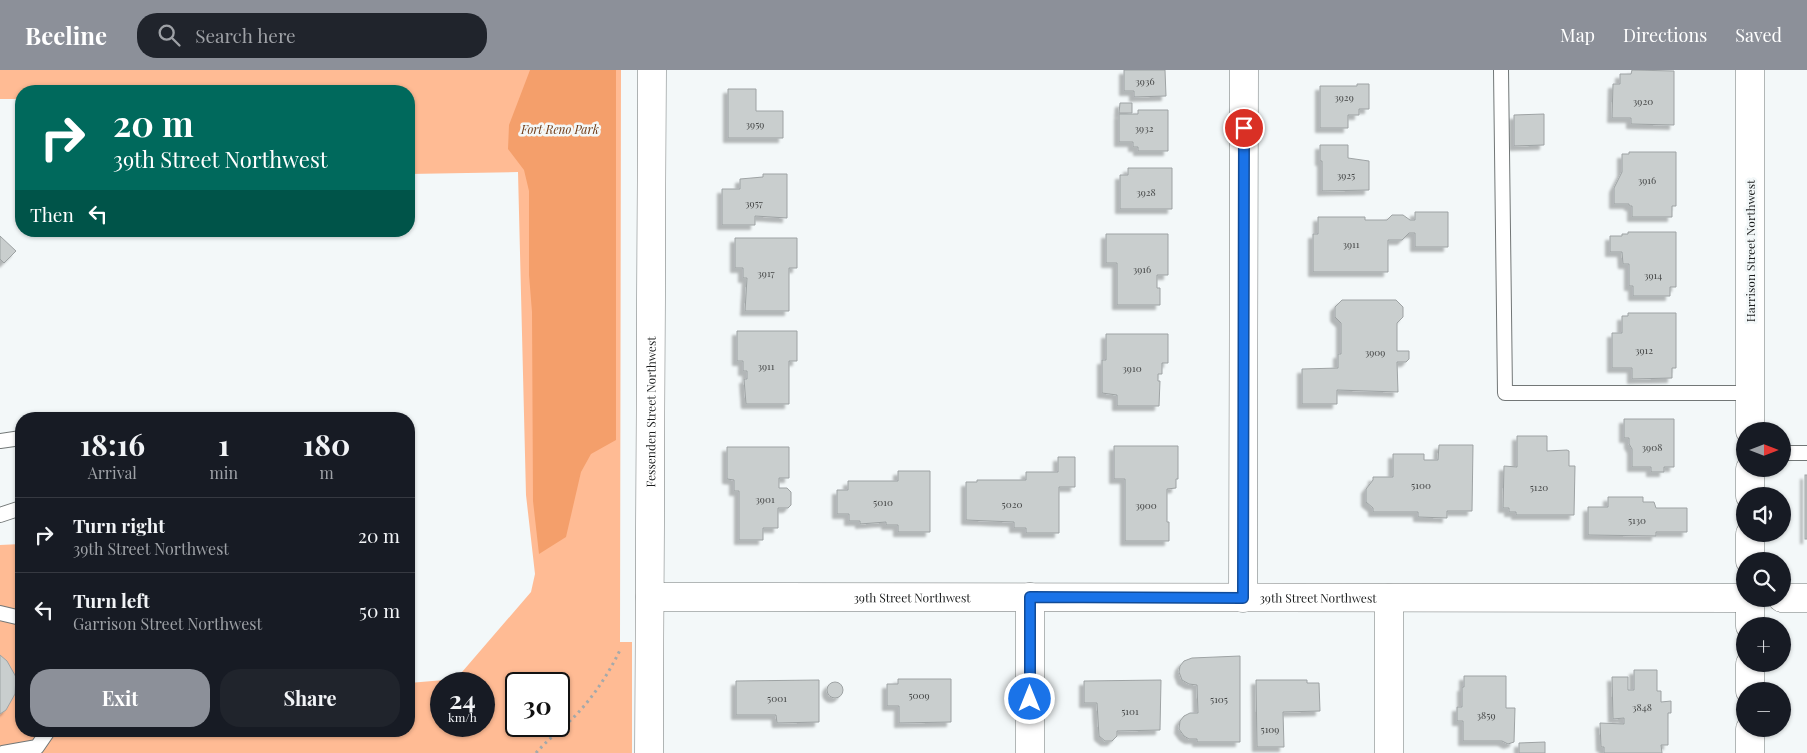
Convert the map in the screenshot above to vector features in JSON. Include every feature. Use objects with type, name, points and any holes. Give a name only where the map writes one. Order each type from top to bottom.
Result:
[{"type":"street","name":"Fessenden Street Northwest","points":[[649,753],[652,70]]},
{"type":"street","points":[[1243,598],[1244,70]]},
{"type":"street","name":"Harrison Street Northwest","points":[[1750,70],[1750,422]]},
{"type":"street","name":"39th Street Northwest","points":[[650,597],[1736,598]]},
{"type":"street","points":[[1030,597],[1030,753]]},
{"type":"street","points":[[1389,598],[1389,753]]},
{"type":"street","points":[[1791,598],[1807,598]]},
{"type":"street","points":[[1750,737],[1750,753]]},
{"type":"lane","points":[[1501,70],[1505,393],[1750,393]]},
{"type":"lane","points":[[0,441],[15,439]]},
{"type":"lane","points":[[1791,453],[1807,454]]},
{"type":"lane","points":[[0,515],[15,510]]},
{"type":"lane","points":[[0,613],[15,617]]},
{"type":"lane","points":[[3,753],[37,746],[44,737]]},
{"type":"path","points":[[536,753],[545,742],[576,715],[600,686],[620,651],[621,642]]},
{"type":"green space","name":"Fort Reno Park","points":[[0,70],[621,70],[620,642],[632,642],[632,753],[0,753],[0,545],[15,544],[15,737],[415,737],[415,682],[430,681],[430,737],[495,737],[495,672],[462,672],[531,592],[535,574],[526,495],[518,172],[415,174],[415,85],[15,85],[15,99],[0,99]]},
{"type":"green space","points":[[530,70],[616,70],[616,440],[591,454],[581,472],[566,537],[539,554],[533,501],[529,191],[524,170],[508,149],[509,125]]},
{"type":"building","points":[[1124,70],[1165,70],[1166,96],[1134,97],[1134,91],[1124,91]]},
{"type":"building","points":[[1632,70],[1674,71],[1674,125],[1631,124],[1631,118],[1612,118],[1613,84],[1620,84],[1620,74],[1631,74]]},
{"type":"building","points":[[1357,84],[1369,84],[1369,109],[1359,109],[1359,115],[1348,115],[1348,128],[1320,128],[1320,86],[1357,86]]},
{"type":"building","points":[[728,89],[756,89],[756,111],[783,111],[783,138],[728,138]]},
{"type":"building","points":[[1120,103],[1132,103],[1132,113],[1119,113]]},
{"type":"building","points":[[1138,110],[1168,110],[1168,151],[1138,151],[1138,147],[1133,147],[1133,142],[1119,142],[1119,114],[1138,114]]},
{"type":"building","points":[[1544,114],[1544,145],[1514,146],[1514,115]]},
{"type":"building","points":[[1320,145],[1348,145],[1348,158],[1369,161],[1369,190],[1322,191]]},
{"type":"building","points":[[1629,152],[1676,152],[1676,206],[1672,206],[1672,217],[1632,217],[1632,206],[1629,206],[1629,204],[1614,204],[1614,188],[1622,172],[1622,154],[1629,154]]},
{"type":"building","points":[[1128,168],[1172,168],[1172,209],[1120,209],[1120,175],[1128,175]]},
{"type":"building","points":[[763,174],[787,174],[787,218],[755,216],[755,225],[722,225],[722,189],[740,189],[740,179],[763,177]]},
{"type":"building","points":[[1415,212],[1448,212],[1448,247],[1415,247],[1415,233],[1409,233],[1402,240],[1388,240],[1388,272],[1313,272],[1313,234],[1318,234],[1318,217],[1365,217],[1365,220],[1387,220],[1392,215],[1403,215],[1410,220],[1415,220]]},
{"type":"building","points":[[1628,232],[1676,232],[1676,287],[1670,287],[1670,296],[1633,296],[1633,286],[1629,286],[1629,264],[1623,264],[1622,252],[1610,252],[1610,236],[1622,236],[1622,234],[1628,234]]},
{"type":"building","points":[[1106,234],[1168,234],[1168,275],[1157,275],[1157,288],[1160,288],[1160,305],[1117,305],[1117,263],[1106,263]]},
{"type":"building","points":[[0,236],[16,251],[4,263],[0,259]]},
{"type":"building","points":[[735,238],[797,238],[797,268],[789,268],[789,311],[745,311],[747,278],[743,278],[743,268],[735,268]]},
{"type":"building","points":[[1342,300],[1396,300],[1403,307],[1403,317],[1397,323],[1397,351],[1409,351],[1409,359],[1406,362],[1397,362],[1398,392],[1337,390],[1337,404],[1302,404],[1302,369],[1338,368],[1338,354],[1341,354],[1341,323],[1335,317],[1335,307]]},
{"type":"building","points":[[1628,313],[1676,313],[1676,368],[1672,368],[1672,378],[1632,379],[1632,368],[1612,368],[1612,333],[1622,333],[1622,316],[1628,316]]},
{"type":"building","points":[[737,331],[797,331],[797,361],[789,361],[789,404],[746,404],[744,379],[747,379],[747,371],[743,371],[743,361],[737,361]]},
{"type":"building","points":[[1106,334],[1168,334],[1168,363],[1162,363],[1162,374],[1158,374],[1158,381],[1160,381],[1159,406],[1117,406],[1117,395],[1102,393],[1102,360],[1106,360]]},
{"type":"building","points":[[1624,419],[1674,419],[1674,467],[1664,467],[1664,472],[1651,472],[1651,467],[1632,467],[1632,449],[1629,444],[1629,438],[1624,438]]},
{"type":"building","points":[[1517,436],[1547,436],[1547,451],[1569,451],[1569,466],[1575,466],[1574,515],[1516,515],[1516,512],[1509,512],[1509,508],[1503,508],[1504,466],[1517,467]]},
{"type":"building","points":[[1439,445],[1473,445],[1472,511],[1447,511],[1447,518],[1418,517],[1418,512],[1373,512],[1373,508],[1366,502],[1366,489],[1373,480],[1373,477],[1393,477],[1393,454],[1424,454],[1424,460],[1438,460]]},
{"type":"building","points":[[1114,446],[1178,446],[1178,479],[1176,479],[1176,488],[1167,489],[1169,541],[1125,541],[1125,479],[1114,479]]},
{"type":"building","points":[[727,447],[789,447],[789,478],[779,478],[779,488],[787,488],[791,492],[791,505],[788,508],[778,508],[778,528],[763,528],[763,540],[739,540],[739,491],[734,491],[734,480],[727,479]]},
{"type":"building","points":[[1058,457],[1075,457],[1075,487],[1059,487],[1059,533],[1026,533],[1026,528],[1014,528],[1014,522],[966,520],[966,482],[977,482],[977,480],[1026,480],[1026,472],[1058,472]]},
{"type":"building","points":[[898,471],[930,471],[930,532],[898,532],[898,525],[886,525],[886,522],[860,524],[860,521],[849,521],[849,514],[837,514],[837,490],[848,490],[848,481],[898,481]]},
{"type":"building","points":[[1805,475],[1807,475],[1807,539],[1805,539]]},
{"type":"building","points":[[1608,497],[1643,497],[1643,502],[1654,502],[1656,508],[1687,508],[1687,532],[1656,532],[1656,536],[1588,535],[1588,507],[1608,507]]},
{"type":"building","points":[[0,655],[7,661],[15,675],[15,694],[6,710],[0,714]]},
{"type":"building","points":[[1240,656],[1240,742],[1197,742],[1197,739],[1189,739],[1184,736],[1179,729],[1180,721],[1190,713],[1198,713],[1197,685],[1189,684],[1182,680],[1179,672],[1180,666],[1184,661],[1192,658]]},
{"type":"building","points":[[1634,670],[1657,670],[1657,691],[1661,691],[1661,702],[1671,701],[1671,713],[1668,713],[1668,745],[1661,745],[1662,753],[1604,753],[1604,747],[1601,747],[1600,723],[1624,724],[1624,718],[1613,719],[1612,677],[1628,677],[1628,690],[1634,690]]},
{"type":"building","points":[[1464,676],[1506,676],[1506,708],[1515,708],[1514,742],[1508,744],[1502,741],[1463,741],[1463,721],[1457,721],[1457,707],[1462,707]]},
{"type":"building","points":[[898,679],[951,679],[951,722],[899,723],[899,706],[887,706],[887,684],[898,684]]},
{"type":"building","points":[[819,680],[819,722],[777,723],[776,715],[736,715],[736,681]]},
{"type":"building","points":[[1161,680],[1160,730],[1117,731],[1117,736],[1112,741],[1105,741],[1099,736],[1097,703],[1084,703],[1084,681]]},
{"type":"building","points":[[1256,680],[1307,680],[1307,683],[1319,683],[1320,711],[1283,712],[1284,747],[1257,747]]},
{"type":"building","points":[[832,682],[838,682],[843,687],[841,696],[832,698],[827,693],[827,687]]},
{"type":"building","points":[[1545,742],[1545,753],[1519,753],[1519,743]]},
{"type":"route","points":[[1030,699],[1030,597],[1243,598],[1244,128]]}]
